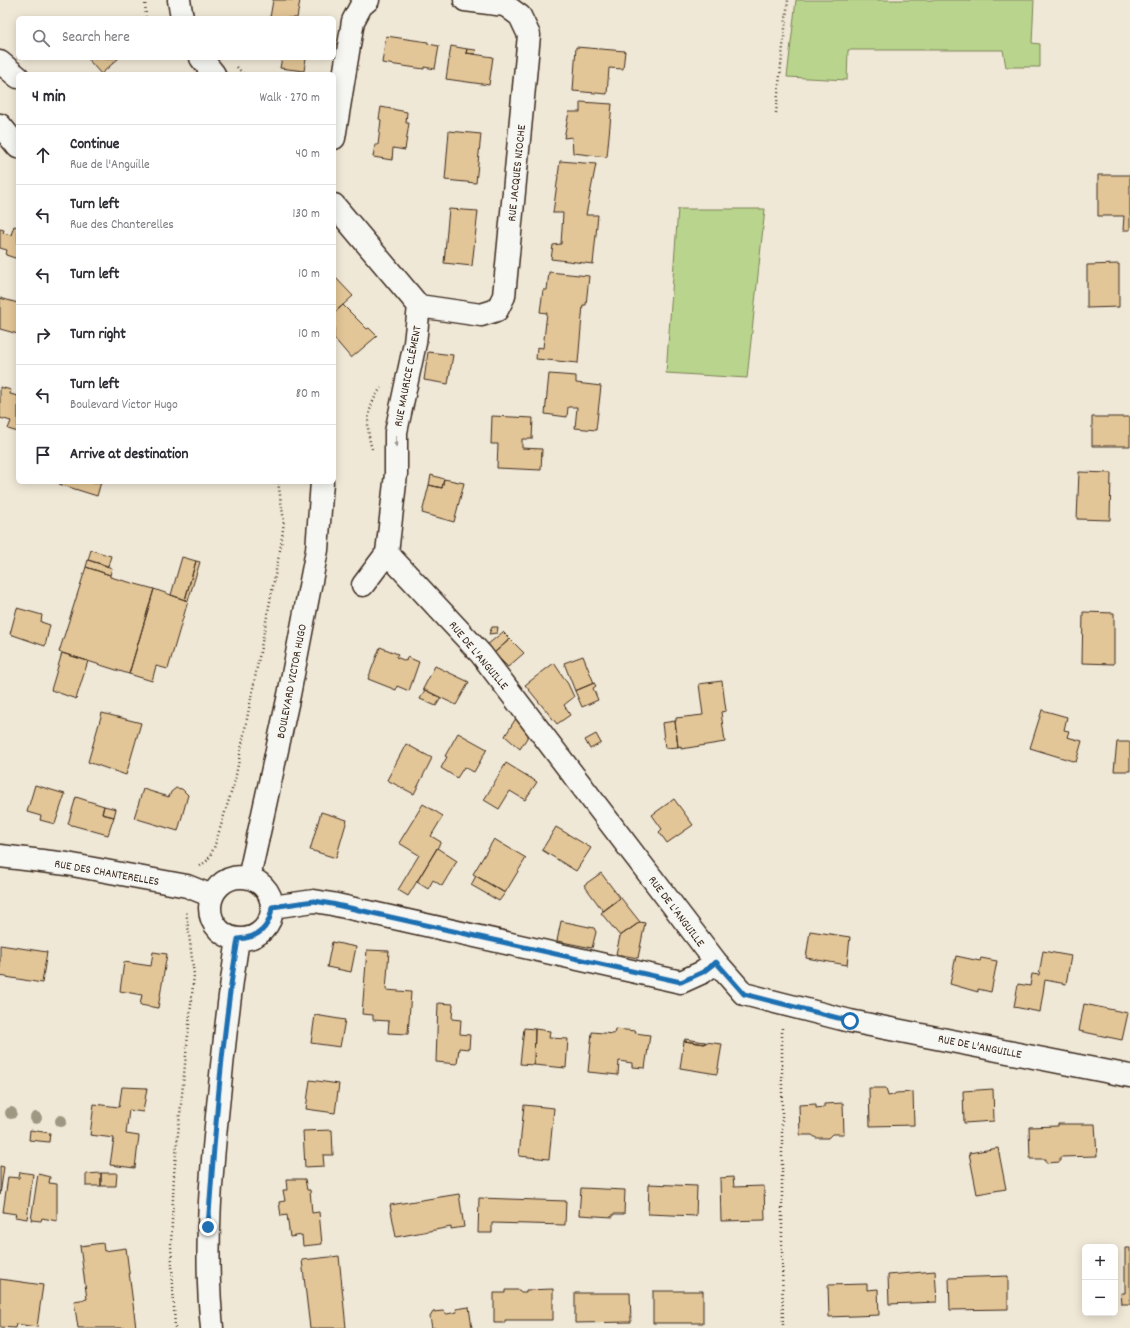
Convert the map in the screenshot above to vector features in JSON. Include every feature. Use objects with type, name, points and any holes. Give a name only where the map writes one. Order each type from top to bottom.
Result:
[{"type":"street","points":[[179,0],[182,16]]},
{"type":"street","points":[[336,126],[353,21],[361,6],[368,0]]},
{"type":"street","name":"RUE JACQUES NIOCHE","points":[[419,306],[481,315],[497,310],[504,296],[529,35],[520,16],[505,5],[464,0]]},
{"type":"street","points":[[203,60],[212,72]]},
{"type":"street","points":[[0,62],[16,76]]},
{"type":"street","points":[[0,125],[16,145]]},
{"type":"street","points":[[336,207],[419,306]]},
{"type":"street","name":"RUE MAURICE CLÉMENT","points":[[387,553],[396,474],[396,432],[416,342],[419,306]]},
{"type":"street","name":"BOULEVARD VICTOR HUGO","points":[[249,878],[289,695],[316,558],[322,484]]},
{"type":"street","points":[[363,585],[387,553]]},
{"type":"street","name":"RUE DE L'ANGUILLE","points":[[387,553],[481,654],[716,962],[744,994],[850,1021],[1130,1076]]},
{"type":"street","name":"RUE DES CHANTERELLES","points":[[0,856],[67,864],[188,886],[212,896]]},
{"type":"street","points":[[249,878],[258,882],[270,897],[272,907],[271,917],[266,927],[249,939],[229,937],[220,932],[210,915],[212,896],[217,888],[232,879],[249,878]]},
{"type":"street","points":[[272,907],[314,901],[332,904],[681,982],[703,972],[716,962]]},
{"type":"street","points":[[212,1328],[209,1304],[208,1219],[213,1150],[229,998],[238,939]]},
{"type":"path","points":[[145,0],[146,16]]},
{"type":"path","points":[[776,113],[788,0]]},
{"type":"path","points":[[373,454],[369,442],[368,413],[374,399],[384,385]]},
{"type":"path","points":[[782,1004],[783,1328]]},
{"type":"green space","points":[[796,0],[1034,0],[1032,43],[1040,44],[1040,67],[1006,67],[1003,50],[848,50],[847,80],[787,77]]},
{"type":"green space","points":[[678,209],[765,209],[747,378],[666,373]]},
{"type":"building","points":[[273,0],[300,0],[297,16],[270,16]]},
{"type":"building","points":[[386,36],[428,42],[428,44],[439,46],[435,69],[424,67],[424,69],[382,63]]},
{"type":"building","points":[[451,46],[467,49],[466,53],[493,57],[489,85],[446,79]]},
{"type":"building","points":[[576,47],[625,51],[623,69],[609,68],[607,94],[573,91]]},
{"type":"building","points":[[467,49],[476,50],[475,54],[466,53]]},
{"type":"building","points":[[89,60],[117,60],[103,72],[99,72]]},
{"type":"building","points":[[282,60],[306,60],[304,71],[280,68]]},
{"type":"building","points":[[580,102],[612,104],[607,157],[573,153],[572,137],[564,138],[569,112],[580,112]]},
{"type":"building","points":[[381,107],[407,112],[406,123],[409,123],[405,150],[393,148],[392,160],[373,157],[375,145],[378,145]]},
{"type":"building","points":[[449,131],[481,134],[476,183],[445,180]]},
{"type":"building","points":[[560,161],[596,164],[586,215],[598,215],[593,264],[551,259],[553,245],[561,244],[563,213],[553,213]]},
{"type":"building","points":[[1098,175],[1130,175],[1130,230],[1123,230],[1124,216],[1098,216]]},
{"type":"building","points":[[449,209],[478,211],[472,266],[444,263]]},
{"type":"building","points":[[14,226],[16,226],[16,258],[6,255],[7,250],[0,248],[0,229],[4,230],[3,233],[11,235]]},
{"type":"building","points":[[1119,264],[1119,307],[1087,308],[1087,265]]},
{"type":"building","points":[[549,272],[589,276],[586,305],[583,305],[578,363],[536,359],[537,347],[543,348],[547,313],[540,312],[543,290],[547,290]]},
{"type":"building","points":[[336,278],[353,296],[336,311]]},
{"type":"building","points":[[0,298],[16,302],[16,333],[0,329]]},
{"type":"building","points":[[343,305],[367,329],[369,328],[377,336],[351,358],[336,340],[336,311]]},
{"type":"building","points":[[428,352],[453,355],[448,384],[424,380]]},
{"type":"building","points":[[549,374],[576,376],[576,383],[601,386],[596,430],[575,428],[577,407],[568,407],[567,417],[545,414]]},
{"type":"building","points":[[0,387],[11,390],[10,394],[16,396],[16,431],[8,429],[11,421],[0,418]]},
{"type":"building","points":[[492,416],[533,418],[532,439],[522,439],[522,448],[542,449],[541,470],[497,468],[498,444],[491,444]]},
{"type":"building","points":[[1092,417],[1130,417],[1130,446],[1092,446]]},
{"type":"building","points":[[1079,472],[1111,473],[1110,520],[1077,519]]},
{"type":"building","points":[[431,475],[444,479],[442,488],[429,485]]},
{"type":"building","points":[[444,479],[464,483],[454,522],[422,513],[429,485],[442,488]]},
{"type":"building","points":[[59,484],[100,484],[97,496]]},
{"type":"building","points":[[91,550],[111,556],[108,566],[88,560]]},
{"type":"building","points":[[182,557],[196,561],[185,600],[171,595]]},
{"type":"building","points":[[88,560],[112,568],[110,575],[86,567]]},
{"type":"building","points":[[196,561],[200,562],[188,601],[185,600]]},
{"type":"building","points":[[86,567],[110,575],[110,577],[154,589],[129,674],[59,652]]},
{"type":"building","points":[[154,589],[188,601],[168,669],[156,666],[152,681],[129,674]]},
{"type":"building","points":[[17,608],[42,615],[41,622],[50,625],[45,646],[10,634]]},
{"type":"building","points":[[1083,612],[1114,613],[1114,664],[1082,663]]},
{"type":"building","points":[[492,627],[498,627],[497,633],[489,634]]},
{"type":"building","points":[[503,632],[510,639],[494,653],[487,645]]},
{"type":"building","points":[[510,639],[524,653],[508,667],[494,653]]},
{"type":"building","points":[[380,647],[398,654],[396,657],[406,661],[407,657],[419,662],[409,691],[397,686],[396,690],[368,679]]},
{"type":"building","points":[[62,653],[88,661],[76,699],[51,690]]},
{"type":"building","points":[[583,656],[594,683],[575,691],[564,663]]},
{"type":"building","points":[[554,663],[568,684],[574,697],[564,705],[570,715],[557,724],[525,685]]},
{"type":"building","points":[[435,666],[469,682],[456,705],[423,689]]},
{"type":"building","points":[[722,681],[726,711],[721,712],[725,742],[681,749],[681,746],[678,747],[675,721],[676,718],[703,715],[699,684]]},
{"type":"building","points":[[594,683],[596,686],[593,688],[598,700],[582,707],[575,691]]},
{"type":"building","points":[[425,690],[441,698],[436,706],[420,699]]},
{"type":"building","points":[[1042,710],[1067,717],[1064,730],[1069,731],[1067,737],[1082,741],[1076,762],[1030,748]]},
{"type":"building","points":[[102,713],[141,723],[126,775],[88,762]]},
{"type":"building","points":[[518,715],[530,733],[520,749],[505,736]]},
{"type":"building","points":[[675,721],[678,747],[665,748],[662,723]]},
{"type":"building","points":[[458,733],[487,749],[474,772],[464,767],[457,778],[441,768],[447,757],[445,756]]},
{"type":"building","points":[[596,734],[601,743],[590,749],[585,740]]},
{"type":"building","points":[[1117,742],[1130,742],[1130,771],[1114,771]]},
{"type":"building","points":[[406,744],[432,758],[414,794],[387,780]]},
{"type":"building","points":[[506,763],[537,782],[525,800],[510,791],[499,809],[484,800]]},
{"type":"building","points":[[35,785],[65,794],[55,824],[40,820],[41,816],[27,812]]},
{"type":"building","points":[[176,788],[182,789],[188,795],[178,831],[134,818],[143,789],[169,797],[171,792]]},
{"type":"building","points":[[76,797],[104,806],[102,814],[114,817],[108,835],[68,824]]},
{"type":"building","points":[[674,799],[693,825],[667,843],[659,832],[662,829],[652,815]]},
{"type":"building","points":[[423,804],[443,816],[431,836],[441,842],[408,896],[398,890],[419,855],[399,843]]},
{"type":"building","points":[[104,806],[116,809],[114,817],[102,814]]},
{"type":"building","points":[[321,812],[347,820],[336,858],[310,850]]},
{"type":"building","points":[[556,827],[591,848],[576,871],[542,850]]},
{"type":"building","points":[[494,839],[526,858],[505,893],[473,874]]},
{"type":"building","points":[[437,848],[457,861],[442,886],[433,880],[428,889],[417,882]]},
{"type":"building","points":[[601,873],[620,898],[603,911],[584,885]]},
{"type":"building","points":[[476,876],[505,893],[499,901],[471,885]]},
{"type":"building","points":[[621,898],[640,922],[620,936],[601,913]]},
{"type":"building","points":[[561,921],[594,928],[596,932],[592,948],[557,941]]},
{"type":"building","points":[[640,922],[645,923],[638,958],[616,954],[620,936]]},
{"type":"building","points":[[810,931],[850,937],[847,965],[806,958]]},
{"type":"building","points":[[332,942],[356,947],[351,972],[327,967]]},
{"type":"building","points":[[0,945],[47,952],[42,983],[0,976]]},
{"type":"building","points":[[367,950],[389,951],[386,990],[411,992],[408,1034],[388,1033],[389,1021],[373,1020],[373,1015],[362,1014]]},
{"type":"building","points":[[1043,951],[1071,956],[1066,984],[1045,980],[1040,1012],[1014,1007],[1018,984],[1030,986],[1032,974],[1039,975]]},
{"type":"building","points":[[153,952],[167,954],[158,1008],[140,1005],[142,995],[120,991],[124,962],[151,966]]},
{"type":"building","points":[[956,956],[980,961],[981,958],[997,961],[991,992],[978,989],[978,992],[950,984]]},
{"type":"building","points":[[438,1003],[453,1004],[452,1019],[461,1020],[460,1034],[470,1035],[469,1049],[459,1048],[457,1064],[436,1062]]},
{"type":"building","points":[[1084,1004],[1128,1013],[1122,1040],[1079,1031]]},
{"type":"building","points":[[315,1015],[345,1020],[340,1047],[311,1043]]},
{"type":"building","points":[[524,1028],[535,1029],[534,1065],[520,1064]]},
{"type":"building","points":[[535,1029],[550,1031],[549,1038],[568,1039],[566,1068],[534,1065]]},
{"type":"building","points":[[615,1029],[636,1031],[635,1033],[650,1035],[645,1068],[632,1067],[632,1063],[619,1061],[618,1075],[588,1072],[592,1032],[614,1034]]},
{"type":"building","points":[[685,1039],[705,1042],[705,1044],[684,1041]]},
{"type":"building","points":[[684,1041],[705,1044],[705,1042],[722,1044],[717,1074],[680,1068]]},
{"type":"building","points":[[310,1080],[339,1084],[335,1113],[306,1109]]},
{"type":"building","points":[[122,1087],[147,1088],[143,1112],[129,1110],[126,1134],[139,1136],[135,1168],[110,1165],[114,1138],[90,1135],[94,1104],[119,1107]]},
{"type":"building","points":[[869,1088],[886,1088],[888,1096],[896,1093],[913,1092],[914,1125],[870,1126]]},
{"type":"building","points":[[993,1089],[994,1121],[964,1123],[963,1091]]},
{"type":"building","points":[[843,1103],[844,1134],[832,1134],[828,1138],[816,1138],[812,1135],[800,1135],[799,1105],[816,1104],[816,1108],[824,1107],[824,1104]]},
{"type":"building","points":[[524,1105],[554,1108],[549,1159],[519,1156]]},
{"type":"building","points":[[1058,1124],[1095,1124],[1097,1156],[1060,1157],[1060,1162],[1046,1163],[1046,1159],[1030,1159],[1029,1127],[1058,1126]]},
{"type":"building","points":[[30,1130],[50,1133],[49,1142],[29,1140]]},
{"type":"building","points":[[332,1130],[333,1155],[323,1155],[324,1166],[305,1167],[303,1131]]},
{"type":"building","points":[[998,1148],[1006,1189],[977,1194],[969,1153]]},
{"type":"building","points":[[0,1166],[4,1167],[0,1195]]},
{"type":"building","points":[[20,1172],[33,1174],[27,1219],[15,1217],[16,1214],[3,1212],[8,1177],[19,1178]]},
{"type":"building","points":[[101,1173],[101,1186],[86,1186],[86,1174]]},
{"type":"building","points":[[101,1173],[117,1173],[116,1186],[101,1186]]},
{"type":"building","points":[[38,1174],[50,1177],[49,1183],[57,1184],[57,1221],[42,1218],[41,1221],[31,1220]]},
{"type":"building","points":[[733,1177],[734,1187],[764,1186],[765,1220],[721,1221],[720,1178]]},
{"type":"building","points":[[286,1179],[305,1179],[307,1190],[310,1190],[312,1213],[319,1212],[322,1244],[303,1246],[302,1235],[290,1237],[287,1215],[281,1216],[279,1202],[285,1201],[283,1190],[287,1190]]},
{"type":"building","points":[[649,1184],[697,1186],[696,1216],[648,1214]]},
{"type":"building","points":[[581,1188],[625,1190],[624,1214],[613,1214],[613,1217],[579,1215]]},
{"type":"building","points":[[459,1194],[464,1227],[451,1229],[451,1227],[396,1237],[390,1205]]},
{"type":"building","points":[[479,1198],[566,1201],[565,1225],[492,1223],[492,1233],[478,1233]]},
{"type":"building","points":[[103,1243],[104,1251],[126,1248],[136,1328],[78,1328],[74,1301],[87,1299],[80,1246]]},
{"type":"building","points":[[1125,1248],[1130,1248],[1130,1304],[1122,1304],[1121,1293],[1125,1293]]},
{"type":"building","points":[[339,1256],[346,1328],[310,1328],[302,1260]]},
{"type":"building","points":[[935,1271],[937,1302],[889,1304],[888,1275]]},
{"type":"building","points":[[1008,1276],[1008,1309],[950,1310],[949,1278]]},
{"type":"building","points":[[0,1279],[43,1285],[37,1327],[16,1324],[15,1328],[0,1327]]},
{"type":"building","points":[[867,1284],[867,1290],[878,1289],[879,1315],[829,1317],[828,1285]]},
{"type":"building","points":[[553,1289],[553,1320],[505,1320],[505,1323],[494,1323],[494,1293],[505,1293],[505,1290],[519,1290],[521,1292],[526,1292],[526,1290]]},
{"type":"building","points":[[653,1291],[703,1291],[703,1323],[653,1323]]},
{"type":"building","points":[[575,1293],[630,1293],[631,1322],[575,1323]]},
{"type":"building","points":[[469,1307],[472,1328],[432,1328],[430,1317],[433,1312],[443,1311],[447,1314],[457,1312],[456,1309]]},
{"type":"route","points":[[208,1227],[213,1150],[229,998],[238,939],[249,939],[266,927],[271,917],[272,907],[314,901],[332,904],[681,982],[703,972],[716,962],[744,994],[850,1021]]}]
